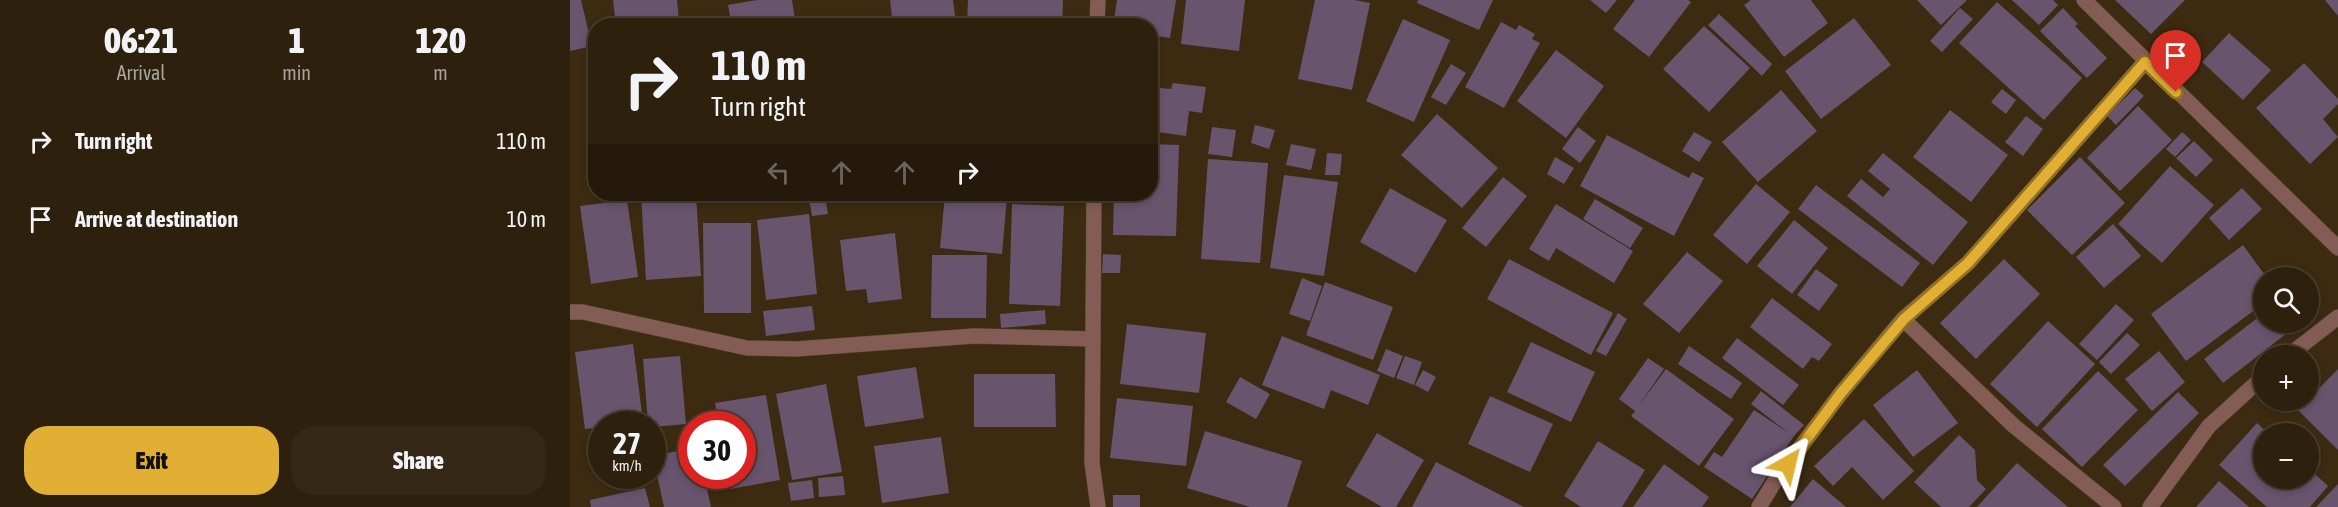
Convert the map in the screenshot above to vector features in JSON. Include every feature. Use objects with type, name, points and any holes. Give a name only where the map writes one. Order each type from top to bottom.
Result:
[{"type":"street","points":[[1097,18],[1098,0]]},
{"type":"street","points":[[2084,0],[2338,248]]},
{"type":"street","points":[[1759,507],[1841,393],[1904,319],[1968,263],[2145,62]]},
{"type":"street","points":[[1094,201],[1092,463],[1098,507]]},
{"type":"street","points":[[570,312],[583,312],[747,348],[796,350],[974,336],[1092,339]]},
{"type":"street","points":[[2302,345],[2338,317]]},
{"type":"street","points":[[1904,319],[2014,426],[2114,507]]},
{"type":"street","points":[[2151,507],[2209,426],[2253,386]]},
{"type":"building","points":[[570,0],[581,0],[588,29],[588,47],[570,51]]},
{"type":"building","points":[[613,0],[677,0],[679,18],[615,18]]},
{"type":"building","points":[[757,0],[792,0],[795,18],[730,18],[728,5]]},
{"type":"building","points":[[890,0],[953,0],[955,18],[892,18]]},
{"type":"building","points":[[968,0],[1063,0],[1062,18],[967,18]]},
{"type":"building","points":[[1117,0],[1176,0],[1170,38],[1158,36],[1158,18],[1114,18]]},
{"type":"building","points":[[1186,0],[1245,0],[1239,51],[1181,44]]},
{"type":"building","points":[[1315,0],[1355,0],[1370,3],[1352,90],[1298,79]]},
{"type":"building","points":[[1418,0],[1493,0],[1479,30],[1417,3]]},
{"type":"building","points":[[1590,0],[1617,0],[1606,13]]},
{"type":"building","points":[[1635,0],[1688,0],[1691,2],[1649,57],[1613,29]]},
{"type":"building","points":[[1751,0],[1811,0],[1828,23],[1784,57],[1744,5]]},
{"type":"building","points":[[1917,0],[1967,0],[1941,25]]},
{"type":"building","points":[[2012,0],[2053,0],[2058,5],[2039,25]]},
{"type":"building","points":[[2115,0],[2185,0],[2151,34]]},
{"type":"building","points":[[2325,0],[2338,0],[2338,16]]},
{"type":"building","points":[[1997,2],[2082,78],[2044,120],[1959,43]]},
{"type":"building","points":[[1960,8],[1973,19],[1942,52],[1930,41]]},
{"type":"building","points":[[2063,8],[2078,24],[2075,26],[2107,58],[2087,78],[2040,31]]},
{"type":"building","points":[[1719,14],[1772,64],[1762,76],[1708,25]]},
{"type":"building","points":[[1854,18],[1891,65],[1821,119],[1785,71]]},
{"type":"building","points":[[1403,19],[1450,40],[1414,122],[1366,101]]},
{"type":"building","points":[[1501,22],[1516,30],[1519,25],[1535,34],[1532,39],[1540,43],[1504,108],[1465,87]]},
{"type":"building","points":[[1704,26],[1750,68],[1709,112],[1663,69]]},
{"type":"building","points":[[2229,33],[2271,70],[2243,100],[2202,62]]},
{"type":"building","points":[[1556,50],[1604,86],[1566,138],[1517,101]]},
{"type":"building","points":[[2304,63],[2338,99],[2338,104],[2323,119],[2338,137],[2310,164],[2256,108]]},
{"type":"building","points":[[1451,64],[1466,73],[1446,105],[1431,97]]},
{"type":"building","points":[[1173,83],[1206,87],[1202,113],[1189,111],[1186,136],[1158,132],[1158,88],[1171,89]]},
{"type":"building","points":[[2135,88],[2144,96],[2116,125],[2107,116]]},
{"type":"building","points":[[2002,89],[2016,100],[2006,114],[1991,102]]},
{"type":"building","points":[[1781,90],[1817,131],[1758,182],[1722,142]]},
{"type":"building","points":[[2138,106],[2172,140],[2120,191],[2087,158]]},
{"type":"building","points":[[1950,110],[2008,155],[1971,202],[1913,157]]},
{"type":"building","points":[[1437,114],[1498,168],[1462,208],[1401,155]]},
{"type":"building","points":[[2026,116],[2043,129],[2023,156],[2005,142]]},
{"type":"building","points":[[1255,125],[1275,130],[1269,149],[1251,143]]},
{"type":"building","points":[[1212,127],[1236,130],[1232,157],[1208,154]]},
{"type":"building","points":[[1578,127],[1596,141],[1580,163],[1562,149]]},
{"type":"building","points":[[1694,132],[1712,142],[1699,162],[1682,151]]},
{"type":"building","points":[[2182,132],[2191,140],[2175,157],[2166,149]]},
{"type":"building","points":[[1607,135],[1689,178],[1692,172],[1704,178],[1674,236],[1580,186]]},
{"type":"building","points":[[2194,141],[2213,160],[2196,177],[2176,158]]},
{"type":"building","points":[[1158,144],[1179,145],[1176,236],[1113,235],[1114,201],[1158,201]]},
{"type":"building","points":[[1291,144],[1316,149],[1311,170],[1286,165]]},
{"type":"building","points":[[1327,153],[1342,154],[1340,175],[1325,175]]},
{"type":"building","points":[[1883,153],[1968,222],[1933,265],[1847,196],[1861,179],[1883,197],[1890,189],[1868,171]]},
{"type":"building","points":[[1555,157],[1574,168],[1564,184],[1547,174]]},
{"type":"building","points":[[2080,157],[2125,203],[2072,255],[2027,210]]},
{"type":"building","points":[[1208,159],[1268,163],[1260,263],[1201,259]]},
{"type":"building","points":[[2170,166],[2214,205],[2162,263],[2118,224]]},
{"type":"building","points":[[1284,175],[1338,182],[1324,276],[1270,268]]},
{"type":"building","points":[[1503,177],[1527,196],[1486,247],[1462,228]]},
{"type":"building","points":[[1756,184],[1790,212],[1747,264],[1713,235]]},
{"type":"building","points":[[1816,185],[1920,263],[1902,287],[1798,209]]},
{"type":"building","points":[[1390,188],[1447,220],[1416,273],[1360,242]]},
{"type":"building","points":[[2242,188],[2262,209],[2229,240],[2209,218]]},
{"type":"building","points":[[1595,199],[1643,228],[1630,248],[1583,219]]},
{"type":"building","points":[[627,201],[638,277],[591,284],[580,206]]},
{"type":"building","points":[[641,201],[696,201],[701,276],[646,280]]},
{"type":"building","points":[[810,201],[826,201],[828,214],[812,216]]},
{"type":"building","points":[[944,201],[1007,201],[1002,254],[940,248]]},
{"type":"building","points":[[1012,204],[1064,206],[1060,306],[1009,304]]},
{"type":"building","points":[[1556,204],[1633,251],[1614,283],[1556,248],[1549,261],[1529,249]]},
{"type":"building","points":[[809,214],[817,294],[766,300],[757,220]]},
{"type":"building","points":[[1794,220],[1828,248],[1792,294],[1757,266]]},
{"type":"building","points":[[703,223],[751,223],[751,313],[704,313]]},
{"type":"building","points":[[2113,224],[2141,256],[2104,288],[2076,257]]},
{"type":"building","points":[[895,233],[902,299],[868,303],[866,289],[846,291],[840,240]]},
{"type":"building","points":[[2243,245],[2259,267],[2253,267],[2253,311],[2186,361],[2151,314]]},
{"type":"building","points":[[1687,252],[1723,281],[1679,333],[1643,304]]},
{"type":"building","points":[[1103,254],[1121,255],[1120,273],[1102,273]]},
{"type":"building","points":[[932,255],[987,255],[986,318],[931,318]]},
{"type":"building","points":[[1509,259],[1613,313],[1591,355],[1487,299]]},
{"type":"building","points":[[2004,259],[2040,294],[1976,359],[1940,323]]},
{"type":"building","points":[[1816,269],[1838,285],[1819,311],[1797,295]]},
{"type":"building","points":[[1302,278],[1322,286],[1310,321],[1289,314]]},
{"type":"building","points":[[1325,282],[1393,307],[1373,360],[1306,335]]},
{"type":"building","points":[[1772,298],[1832,344],[1819,361],[1812,357],[1803,369],[1750,327]]},
{"type":"building","points":[[2116,304],[2134,320],[2097,360],[2079,344]]},
{"type":"building","points":[[812,306],[815,330],[766,336],[763,311]]},
{"type":"building","points":[[1045,310],[1046,324],[1001,328],[1000,314]]},
{"type":"building","points":[[1618,313],[1627,319],[1606,356],[1596,351]]},
{"type":"building","points":[[2048,321],[2095,364],[2037,427],[1990,384]]},
{"type":"building","points":[[2253,321],[2253,333],[2287,333],[2272,345],[2253,345],[2253,360],[2223,383],[2204,359]]},
{"type":"building","points":[[1127,324],[1206,333],[1199,393],[1120,384]]},
{"type":"building","points":[[2127,333],[2140,345],[2111,374],[2099,362]]},
{"type":"building","points":[[1282,336],[1380,375],[1368,405],[1331,390],[1324,409],[1262,385]]},
{"type":"building","points":[[1737,338],[1799,385],[1783,405],[1722,358]]},
{"type":"building","points":[[1531,342],[1595,372],[1571,422],[1507,392]]},
{"type":"building","points":[[633,344],[642,411],[588,411],[588,429],[585,429],[575,352]]},
{"type":"building","points":[[1689,346],[1742,383],[1731,399],[1678,364]]},
{"type":"building","points":[[1386,349],[1403,356],[1394,378],[1377,371]]},
{"type":"building","points":[[2159,351],[2185,382],[2152,411],[2125,379]]},
{"type":"building","points":[[680,356],[685,411],[678,411],[678,425],[666,426],[666,411],[647,411],[643,359]]},
{"type":"building","points":[[1405,356],[1422,362],[1414,385],[1396,378]]},
{"type":"building","points":[[1648,358],[1664,369],[1637,408],[1666,369],[1734,419],[1699,466],[1631,416],[1635,411],[1619,399]]},
{"type":"building","points":[[916,367],[924,418],[865,427],[857,376]]},
{"type":"building","points":[[2338,369],[2338,450],[2319,431],[2319,423],[2311,423],[2299,411],[2319,411],[2319,388]]},
{"type":"building","points":[[1423,370],[1436,377],[1428,392],[1415,385]]},
{"type":"building","points":[[1917,370],[1958,423],[1913,457],[1873,405]]},
{"type":"building","points":[[2098,371],[2138,410],[2082,467],[2042,429]]},
{"type":"building","points":[[974,374],[1055,374],[1056,427],[974,427]]},
{"type":"building","points":[[1240,377],[1270,394],[1256,419],[1226,402]]},
{"type":"building","points":[[826,384],[842,472],[792,480],[776,394]]},
{"type":"building","points":[[1761,391],[1804,425],[1794,436],[1752,499],[1704,467],[1714,452],[1722,457],[1754,410],[1789,433],[1751,404]]},
{"type":"building","points":[[2178,392],[2199,413],[2125,486],[2103,465]]},
{"type":"building","points":[[766,395],[780,480],[756,484],[756,411],[717,411],[715,403]]},
{"type":"building","points":[[1490,396],[1553,424],[1530,472],[1468,444]]},
{"type":"building","points":[[1117,398],[1193,406],[1186,466],[1110,458]]},
{"type":"building","points":[[1864,419],[1914,471],[1883,500],[1852,467],[1833,486],[1814,466]]},
{"type":"building","points":[[2253,427],[2253,489],[2319,489],[2319,478],[2328,486],[2310,507],[2267,507],[2219,465]]},
{"type":"building","points":[[1205,431],[1302,461],[1287,507],[1250,507],[1187,488]]},
{"type":"building","points":[[1377,433],[1424,460],[1396,507],[1382,507],[1346,486]]},
{"type":"building","points":[[1959,435],[1975,450],[1977,480],[1986,489],[1969,507],[1941,507],[1914,482]]},
{"type":"building","points":[[941,437],[949,493],[882,503],[874,446]]},
{"type":"building","points":[[1598,441],[1645,470],[1622,507],[1581,507],[1564,496]]},
{"type":"building","points":[[678,451],[678,489],[707,489],[711,507],[664,507],[660,489],[666,489],[666,453]]},
{"type":"building","points":[[1436,462],[1524,507],[1412,507]]},
{"type":"building","points":[[2017,463],[2068,507],[1977,507]]},
{"type":"building","points":[[1664,464],[1709,497],[1702,507],[1633,507]]},
{"type":"building","points":[[843,476],[845,495],[819,497],[818,478]]},
{"type":"building","points":[[1813,479],[1846,507],[1790,507]]},
{"type":"building","points":[[812,480],[814,498],[791,501],[788,483]]},
{"type":"building","points":[[2219,481],[2249,507],[2196,507]]},
{"type":"building","points":[[2338,484],[2338,507],[2316,507]]},
{"type":"building","points":[[645,489],[650,507],[591,507],[590,500]]},
{"type":"building","points":[[1113,495],[1140,495],[1140,507],[1113,507]]},
{"type":"route","points":[[1788,464],[1841,393],[1904,319],[1968,263],[2145,62],[2176,92]]}]
